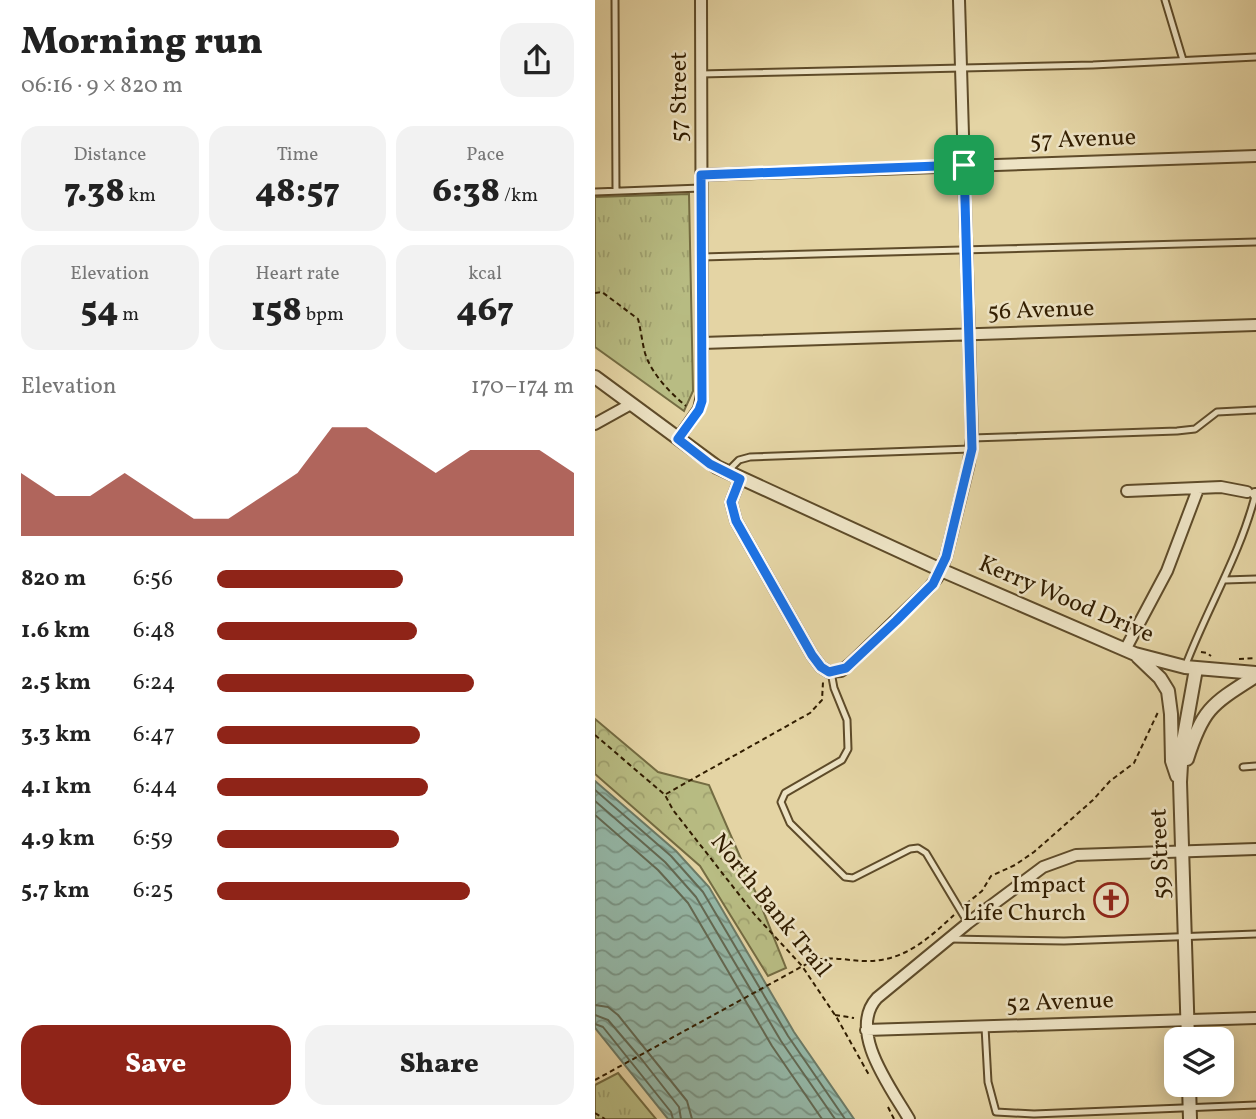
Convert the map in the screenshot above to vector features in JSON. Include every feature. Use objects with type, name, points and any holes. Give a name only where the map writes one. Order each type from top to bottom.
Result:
[{"type":"street","name":"57 Street","points":[[678,439],[700,406],[701,0]]},
{"type":"street","points":[[740,479],[731,502],[736,521],[812,655],[828,671],[841,671],[850,664],[929,588],[941,570],[972,443],[958,0]]},
{"type":"street","name":"57 Avenue","points":[[701,175],[1256,156]]},
{"type":"street","name":"56 Avenue","points":[[702,343],[1256,325]]},
{"type":"street","name":"Kerry Wood Drive","points":[[595,377],[704,460],[941,570],[1130,652],[1190,668],[1256,675]]},
{"type":"street","points":[[595,424],[631,404]]},
{"type":"street","points":[[1127,491],[1228,488],[1254,493]]},
{"type":"street","points":[[1180,782],[1172,761],[1168,691],[1160,678],[1130,652],[1167,570],[1198,489]]},
{"type":"street","name":"59 Street","points":[[1188,1027],[1180,782],[1190,668]]},
{"type":"street","points":[[1180,782],[1201,720],[1216,702],[1256,675]]},
{"type":"street","points":[[909,1119],[876,1060],[866,1030],[867,1013],[872,1003],[968,923],[1043,867],[1076,855],[1256,849]]},
{"type":"street","name":"52 Avenue","points":[[866,1030],[1256,1018]]},
{"type":"lane","points":[[615,0],[616,191]]},
{"type":"lane","points":[[1165,0],[1183,60]]},
{"type":"lane","points":[[701,74],[1093,65],[1256,57]]},
{"type":"lane","points":[[595,192],[701,188]]},
{"type":"lane","points":[[702,257],[1256,242]]},
{"type":"lane","points":[[727,472],[739,460],[750,457],[1177,431],[1195,429],[1217,412],[1256,410]]},
{"type":"lane","points":[[1190,668],[1194,642],[1225,580],[1254,493]]},
{"type":"lane","points":[[1225,580],[1256,579]]},
{"type":"lane","points":[[828,671],[847,720],[848,750],[842,760],[785,793],[781,802],[790,823],[845,877],[856,877],[910,849],[922,850],[932,859],[968,923]]},
{"type":"lane","points":[[1243,767],[1256,766]]},
{"type":"lane","points":[[950,939],[1064,941],[1256,933]]},
{"type":"lane","points":[[985,1027],[988,1082],[996,1112],[1190,1113],[1256,1105]]},
{"type":"path","points":[[595,293],[602,292],[638,319],[650,366],[690,409]]},
{"type":"path","points":[[1250,659],[1256,658]]},
{"type":"path","points":[[665,795],[810,713],[822,700],[828,671]]},
{"type":"path","points":[[595,1080],[802,966],[822,958],[870,961],[893,958],[923,943],[982,891],[991,876],[1024,860],[1093,800],[1110,781],[1134,763],[1161,706]]},
{"type":"path","name":"North Bank Trail","points":[[595,735],[665,795],[673,810],[755,915],[802,966],[835,1015],[869,1074]]},
{"type":"path","points":[[835,1015],[854,1018]]},
{"type":"path","points":[[888,1108],[894,1119]]},
{"type":"path","points":[[595,1113],[604,1119]]},
{"type":"green space","points":[[689,194],[693,391],[684,411],[595,347],[595,197]]},
{"type":"green space","points":[[595,719],[658,772],[709,785],[786,968],[768,976],[700,866],[595,774]]},
{"type":"green space","points":[[618,1073],[656,1119],[595,1119],[595,1085]]},
{"type":"water","points":[[595,781],[676,851],[709,887],[794,1032],[854,1119],[668,1119],[595,1028]]},
{"type":"place","name":"Impact Life Church","points":[[1111,900]]},
{"type":"route","points":[[964,165],[972,449],[946,557],[933,584],[896,621],[846,668],[829,672],[816,662],[736,521],[731,502],[740,479],[710,464],[678,439],[699,410],[702,401],[701,175],[964,165]]}]
